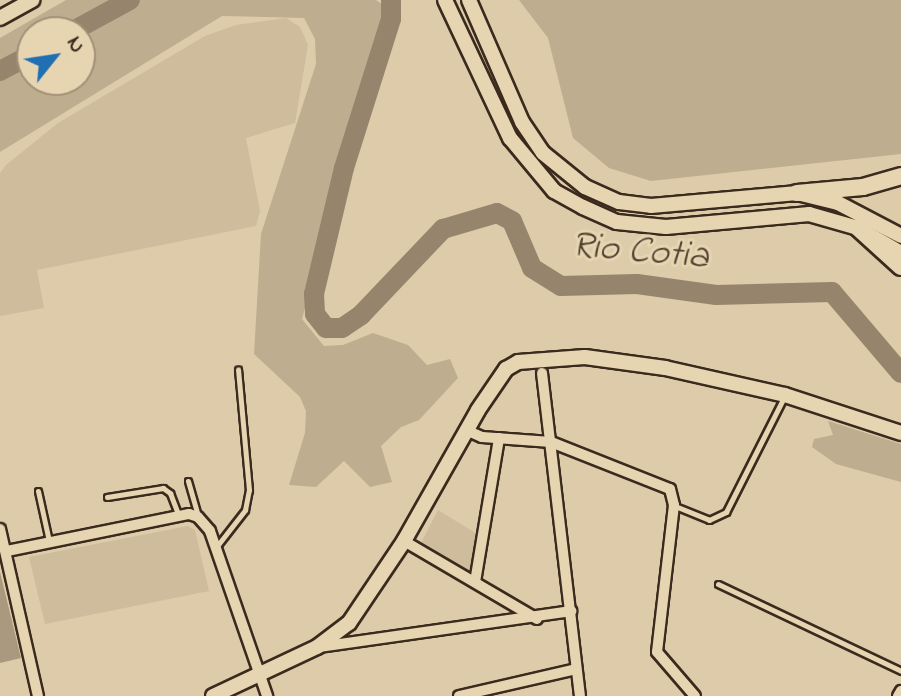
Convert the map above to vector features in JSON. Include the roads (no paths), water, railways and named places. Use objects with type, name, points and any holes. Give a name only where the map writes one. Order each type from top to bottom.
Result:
[{"type":"main road","points":[[0,18],[32,0]]},
{"type":"main road","points":[[445,0],[510,138],[546,183],[583,207],[636,225],[690,226],[787,213],[858,228],[901,253]]},
{"type":"main road","points":[[469,0],[522,122],[543,153],[585,187],[619,202],[651,206],[863,187],[901,176]]},
{"type":"main road","points":[[797,193],[851,209],[901,236]]},
{"type":"main road","points":[[858,228],[901,267]]},
{"type":"main road","points":[[213,696],[317,647],[359,612],[404,541],[466,430],[506,369],[537,357],[665,368],[785,395],[901,433]]},
{"type":"street","points":[[542,373],[580,696]]},
{"type":"street","points":[[466,430],[499,438],[551,442],[670,489],[674,505],[657,635],[660,661],[684,691],[695,696]]},
{"type":"street","points":[[475,582],[499,438]]},
{"type":"street","points":[[7,551],[188,515],[216,547],[267,696]]},
{"type":"street","points":[[1,534],[38,696]]},
{"type":"street","points":[[404,541],[537,619]]},
{"type":"street","points":[[317,647],[537,619],[571,611]]},
{"type":"street","points":[[462,696],[576,669]]},
{"type":"lane","points":[[216,547],[245,510],[249,490],[238,369]]},
{"type":"lane","points":[[674,505],[709,520],[726,512],[785,395]]},
{"type":"lane","points":[[188,481],[188,515]]},
{"type":"lane","points":[[107,497],[163,488],[188,515]]},
{"type":"lane","points":[[38,491],[49,541]]},
{"type":"lane","points":[[718,584],[901,671]]},
{"type":"waterway","name":"Rio Cotia","points":[[96,18],[130,0]]},
{"type":"waterway","name":"Rio Cotia","points":[[391,0],[391,19],[344,168],[314,294],[315,314],[326,328],[342,328],[361,315],[443,229],[497,213],[512,221],[532,268],[561,286],[637,284],[716,295],[832,292],[901,373]]},
{"type":"waterway","name":"Rio Cotia","points":[[0,71],[16,62]]}]
